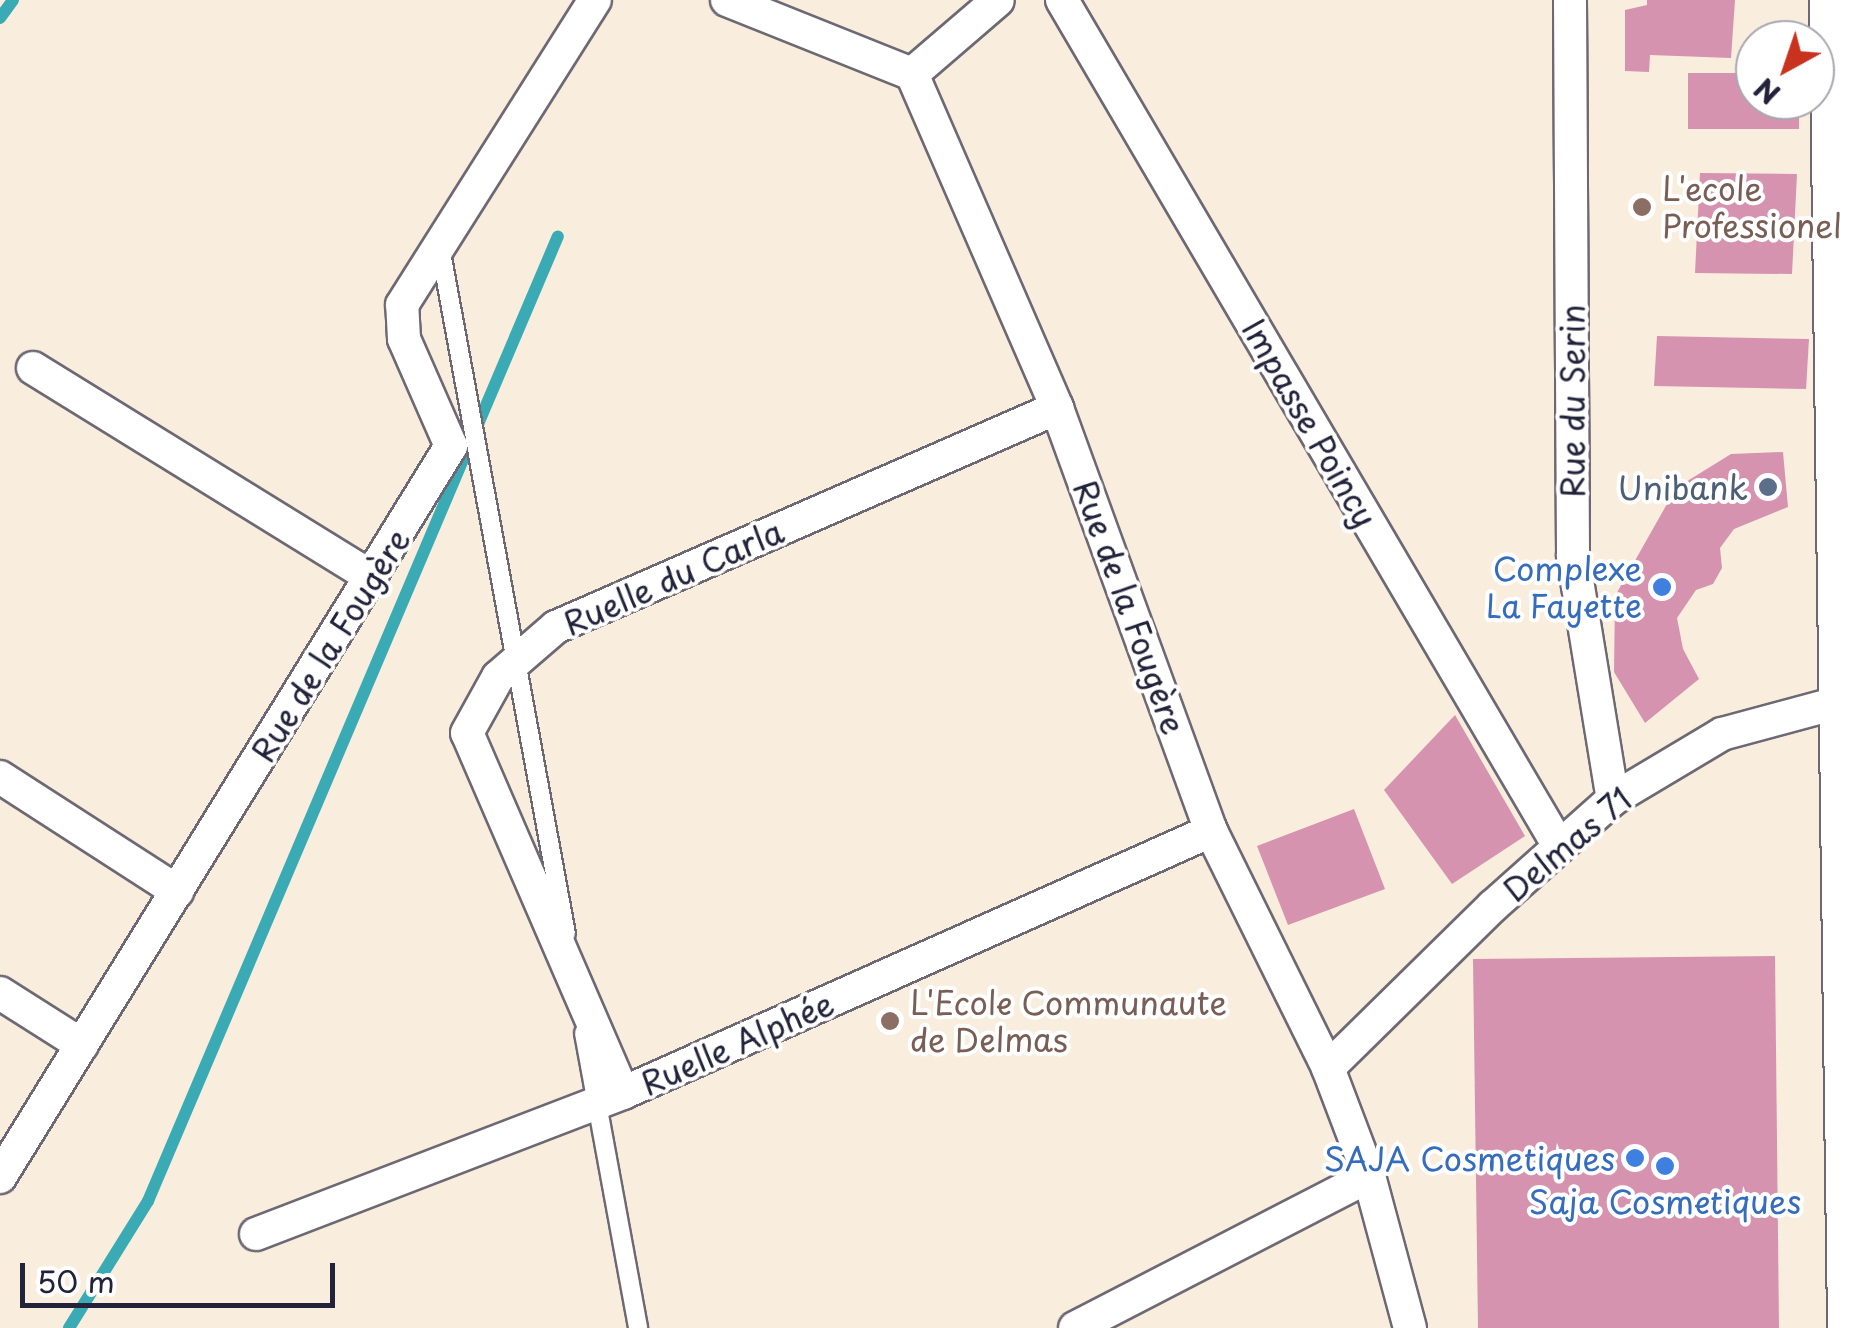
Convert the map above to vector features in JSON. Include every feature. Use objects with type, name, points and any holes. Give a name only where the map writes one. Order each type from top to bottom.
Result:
[{"type":"main road","points":[[1836,0],[1851,700],[1854,1328]]},
{"type":"street","name":"Rue de la Fougère","points":[[0,1177],[450,446],[404,339],[402,305],[595,0]]},
{"type":"street","points":[[727,0],[912,74],[998,0]]},
{"type":"street","name":"Impasse Poincy","points":[[1062,0],[1559,846]]},
{"type":"street","name":"Rue du Serin","points":[[1570,0],[1573,556],[1612,799]]},
{"type":"street","name":"Rue de la Fougère","points":[[912,74],[1057,408],[1211,832],[1328,1068],[1369,1176],[1410,1328]]},
{"type":"street","points":[[33,368],[372,577]]},
{"type":"street","name":"Ruelle du Carla","points":[[623,1093],[467,734],[498,677],[556,627],[1057,408]]},
{"type":"street","name":"Delmas 71","points":[[1328,1068],[1612,799],[1722,734],[1851,700]]},
{"type":"street","points":[[0,777],[177,891]]},
{"type":"street","name":"Ruelle Alphée","points":[[256,1234],[623,1093],[1211,832]]},
{"type":"street","points":[[0,993],[82,1045]]},
{"type":"street","points":[[1075,1328],[1369,1176]]},
{"type":"lane","points":[[440,245],[638,1328]]},
{"type":"building","points":[[1647,0],[1735,0],[1731,58],[1650,55],[1649,72],[1625,71],[1625,10],[1647,5]]},
{"type":"building","points":[[1688,73],[1735,73],[1735,120],[1799,120],[1799,129],[1688,129]]},
{"type":"building","points":[[1700,173],[1797,174],[1792,274],[1695,273]]},
{"type":"building","points":[[1657,336],[1809,339],[1806,389],[1654,386]]},
{"type":"building","name":"Complexe La Fayette","points":[[1783,452],[1788,507],[1734,529],[1720,548],[1722,568],[1713,584],[1696,590],[1677,618],[1683,649],[1699,679],[1645,723],[1614,672],[1615,596],[1676,488],[1731,454]]},
{"type":"building","points":[[1455,715],[1525,836],[1452,884],[1384,790]]},
{"type":"building","points":[[1354,809],[1385,889],[1288,925],[1257,846]]},
{"type":"building","points":[[1775,956],[1779,1328],[1478,1328],[1473,959]]},
{"type":"waterway","points":[[0,18],[13,0]]},
{"type":"waterway","points":[[69,1328],[148,1201],[558,236]]},
{"type":"place","name":"L'ecole Professionel","points":[[1642,207]]},
{"type":"place","name":"Unibank","points":[[1768,487]]},
{"type":"place","name":"Complexe La Fayette","points":[[1662,587]]},
{"type":"place","name":"L'Ecole Communaute de Delmas","points":[[890,1021]]},
{"type":"place","name":"SAJA Cosmetiques","points":[[1635,1158]]},
{"type":"place","name":"Saja Cosmetiques","points":[[1665,1166]]}]
